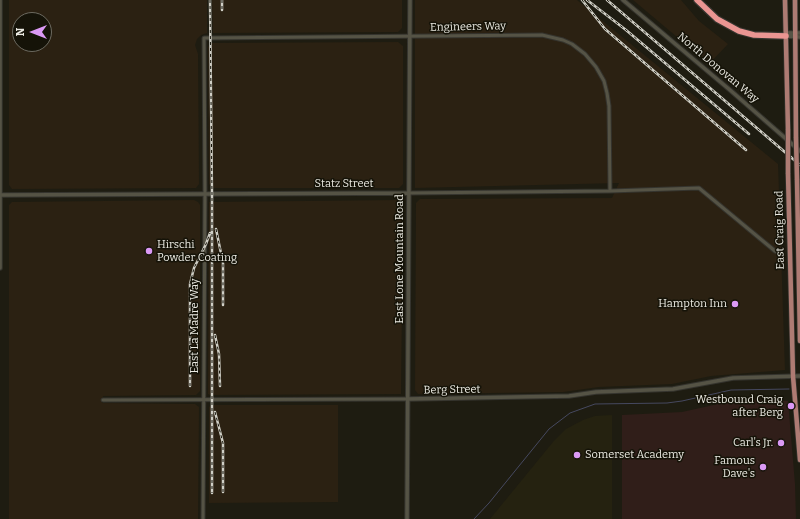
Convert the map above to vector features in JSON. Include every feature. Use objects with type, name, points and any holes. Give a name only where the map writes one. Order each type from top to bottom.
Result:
[{"type":"highway","points":[[697,0],[717,19],[739,31],[754,35],[786,35]]},
{"type":"main road","name":"East Craig Road","points":[[785,0],[793,376],[800,460]]},
{"type":"main road","name":"East Craig Road","points":[[795,0],[798,35],[796,138],[800,341]]},
{"type":"street","points":[[0,0],[0,268]]},
{"type":"street","name":"East Lone Mountain Road","points":[[407,519],[410,0]]},
{"type":"street","name":"North Donovan Way","points":[[623,0],[713,75],[800,151]]},
{"type":"street","name":"Engineers Way","points":[[204,38],[542,35],[563,40],[572,44],[585,54],[597,68],[604,81],[609,106],[610,190]]},
{"type":"street","points":[[786,35],[798,35]]},
{"type":"street","name":"East La Madre Way","points":[[203,519],[205,194],[204,38]]},
{"type":"street","name":"Statz Street","points":[[0,195],[409,193],[699,188],[775,252],[779,252]]},
{"type":"street","name":"Berg Street","points":[[103,400],[408,400],[569,396],[596,392],[673,389],[733,378],[800,376]]},
{"type":"shaded area","points":[[9,0],[207,0],[207,33],[201,35],[197,39],[195,45],[198,54],[199,184],[196,188],[12,189],[9,185]]},
{"type":"shaded area","points":[[212,0],[402,0],[402,28],[398,32],[213,33]]},
{"type":"shaded area","points":[[415,0],[577,0],[778,164],[785,370],[711,376],[672,384],[599,387],[563,392],[418,394],[415,390],[416,203],[420,199],[612,198],[619,183],[415,188]]},
{"type":"shaded area","points":[[633,0],[681,0],[699,21],[728,44],[709,64]]},
{"type":"shaded area","points":[[398,42],[403,46],[403,184],[399,188],[213,188],[209,184],[208,47],[212,43]]},
{"type":"shaded area","points":[[194,200],[200,205],[200,391],[196,395],[103,396],[102,403],[195,404],[199,407],[198,519],[9,519],[9,205],[12,202]]},
{"type":"shaded area","points":[[401,200],[403,203],[401,394],[208,394],[209,202]]},
{"type":"shaded area","points":[[741,399],[788,401],[795,484],[796,519],[622,519],[622,415],[682,412]]},
{"type":"shaded area","points":[[211,405],[338,405],[338,502],[209,503],[209,407]]},
{"type":"shaded area","name":"Somerset Academy","points":[[612,415],[612,519],[490,519],[553,442],[566,429],[583,420],[595,416]]},
{"type":"waterway","points":[[474,519],[489,503],[549,429],[570,413],[595,404],[667,403],[731,390],[789,389]]},
{"type":"railway","points":[[210,0],[212,194],[212,493]]},
{"type":"railway","points":[[222,0],[222,10]]},
{"type":"railway","points":[[582,0],[605,29],[746,150]]},
{"type":"railway","points":[[587,0],[626,30],[749,134]]},
{"type":"railway","points":[[607,0],[800,165]]},
{"type":"railway","points":[[216,229],[223,263],[223,305]]},
{"type":"railway","points":[[190,386],[190,284],[194,268],[210,233]]},
{"type":"railway","points":[[215,335],[219,354],[220,386]]},
{"type":"railway","points":[[215,412],[223,443],[223,492]]},
{"type":"place","name":"Hirschi Powder Coating","points":[[149,251]]},
{"type":"place","name":"Hampton Inn","points":[[735,304]]},
{"type":"place","name":"Westbound Craig after Berg","points":[[791,406]]},
{"type":"place","name":"Carl's Jr.","points":[[781,443]]},
{"type":"place","name":"Somerset Academy","points":[[577,455]]},
{"type":"place","name":"Famous Dave's","points":[[763,467]]}]
